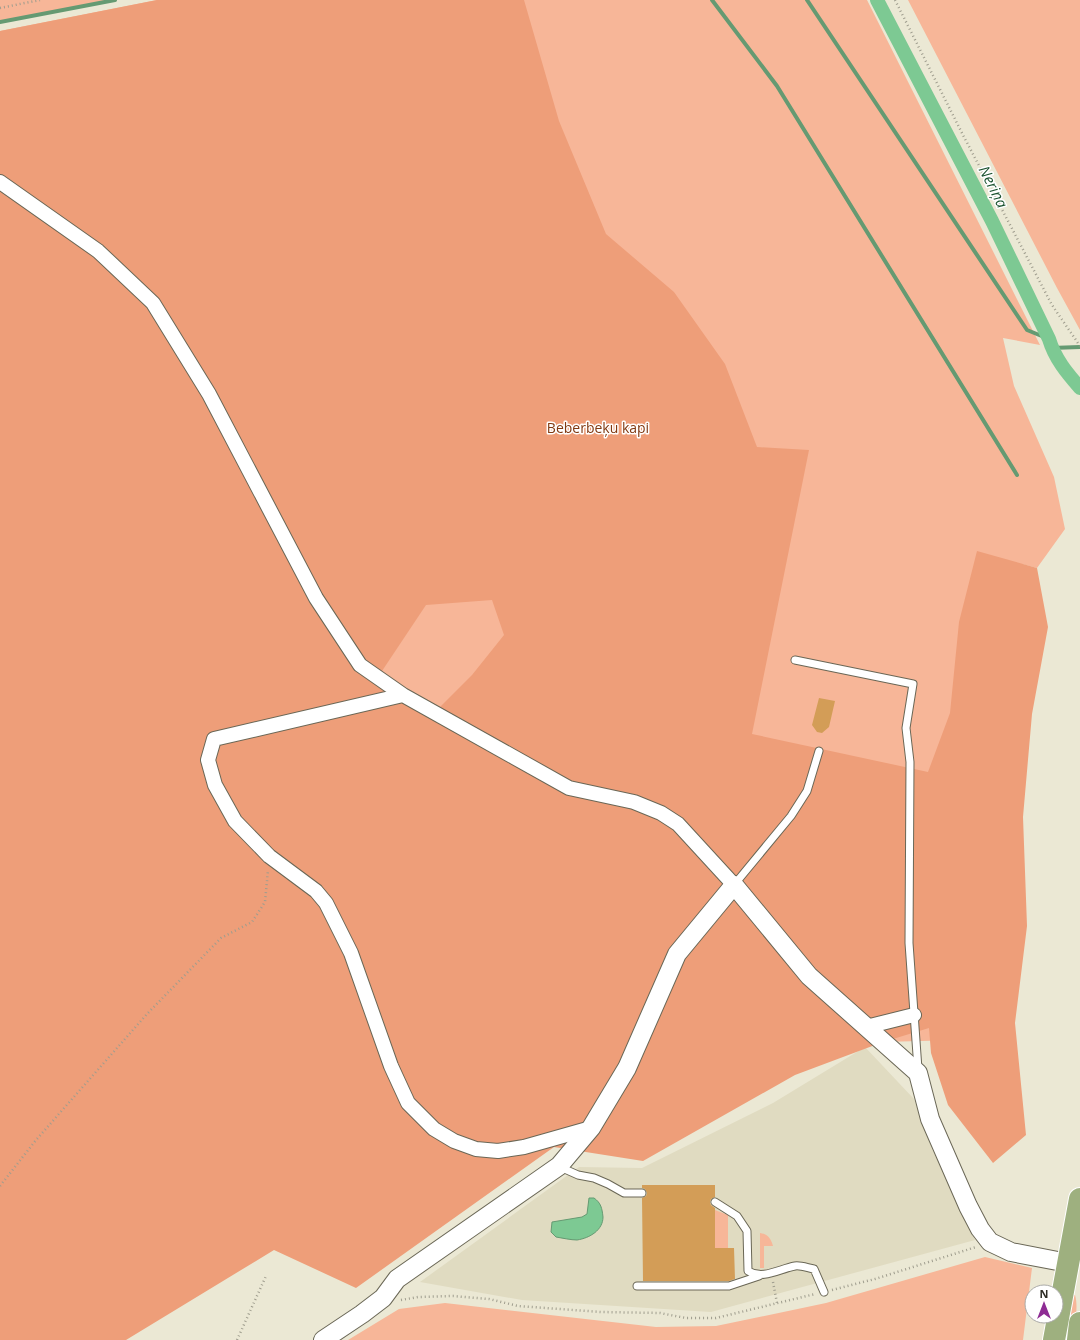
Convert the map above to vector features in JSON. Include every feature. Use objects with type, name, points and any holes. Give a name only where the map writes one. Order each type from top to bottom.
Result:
[{"type":"highway","points":[[1054,1340],[1080,1199]]},
{"type":"highway","points":[[1078,1340],[1080,1323]]},
{"type":"street","points":[[0,182],[98,251],[153,303],[210,394],[316,598],[360,665],[403,695],[569,788],[634,802],[661,812],[678,824],[734,885],[809,976],[918,1073],[930,1119],[968,1206],[980,1228],[990,1242],[1011,1252],[1068,1263]]},
{"type":"street","points":[[403,695],[214,739],[208,760],[215,785],[235,821],[269,856],[316,891],[326,903],[351,953],[391,1066],[408,1103],[434,1129],[454,1141],[476,1148],[498,1150],[524,1146],[591,1128]]},
{"type":"street","points":[[323,1340],[383,1298],[397,1279],[559,1166],[591,1128],[627,1068],[677,954],[734,885]]},
{"type":"street","points":[[866,1027],[914,1015]]},
{"type":"lane","points":[[795,660],[912,684],[906,728],[910,762],[910,943],[918,1073]]},
{"type":"lane","points":[[734,885],[791,816],[807,791],[819,751]]},
{"type":"lane","points":[[559,1166],[578,1175],[594,1178],[624,1193],[642,1193]]},
{"type":"lane","points":[[715,1202],[737,1216],[747,1232],[748,1271],[754,1275],[767,1274]]},
{"type":"lane","points":[[637,1286],[729,1286],[797,1265],[814,1269],[824,1292]]},
{"type":"path","points":[[0,8],[40,0]]},
{"type":"path","points":[[896,0],[962,135],[1052,305],[1080,346]]},
{"type":"path","points":[[0,1186],[36,1140],[147,1014],[221,938],[252,922],[265,902],[269,856]]},
{"type":"path","points":[[767,1274],[778,1303]]},
{"type":"path","points":[[237,1340],[266,1276]]},
{"type":"shaded area","points":[[865,1047],[914,1099],[932,1149],[975,1240],[711,1312],[522,1300],[420,1282],[579,1167],[642,1168],[773,1103]]},
{"type":"shaded area","points":[[589,1198],[594,1198],[602,1208],[603,1217],[601,1226],[595,1233],[577,1240],[556,1237],[551,1232],[552,1222],[582,1217],[587,1214]]},
{"type":"green space","points":[[0,0],[115,0],[0,22]]},
{"type":"green space","name":"Beberbeķu kapi","points":[[157,0],[867,0],[1040,345],[1003,338],[1014,386],[1054,477],[1065,529],[1037,568],[1022,564],[957,1040],[883,1042],[569,788],[360,665],[0,31]]},
{"type":"green space","points":[[157,0],[524,0],[559,121],[606,234],[674,292],[725,364],[757,447],[809,450],[752,734],[928,772],[950,713],[959,622],[977,551],[1037,568],[1048,627],[1032,714],[1023,817],[1027,926],[1015,1023],[1026,1135],[993,1163],[948,1105],[931,1053],[929,1028],[883,1042],[795,1075],[643,1161],[554,1147],[356,1288],[274,1250],[126,1340],[0,1340],[0,31]],"holes":[[[492,600],[504,635],[472,675],[434,713],[378,677],[426,605]]]},
{"type":"green space","points":[[908,0],[1080,0],[1080,330],[1057,288]]},
{"type":"green space","points":[[715,1210],[728,1215],[728,1248],[715,1248]]},
{"type":"green space","points":[[760,1233],[769,1237],[773,1246],[764,1246],[764,1268],[760,1268]]},
{"type":"green space","points":[[985,1257],[1032,1268],[1030,1284],[1024,1284],[1025,1324],[1023,1340],[348,1340],[399,1309],[445,1303],[656,1327],[716,1326],[826,1303]]},
{"type":"green space","points":[[1071,1295],[1075,1295],[1076,1317],[1072,1340],[1060,1340]]},
{"type":"building","points":[[819,698],[835,701],[829,727],[822,733],[817,732],[812,725]]},
{"type":"building","points":[[642,1185],[715,1185],[715,1197],[711,1199],[710,1202],[715,1208],[715,1248],[734,1248],[735,1279],[729,1281],[643,1281],[642,1198],[646,1196],[647,1193],[645,1189],[642,1188]]},
{"type":"waterway","points":[[0,22],[115,0]]},
{"type":"waterway","points":[[712,0],[777,86],[1017,475]]},
{"type":"waterway","points":[[807,0],[1027,330],[1049,339]]},
{"type":"waterway","name":"Neriņa","points":[[877,0],[992,221],[1058,359],[1080,388]]},
{"type":"waterway","points":[[1051,348],[1080,347]]}]
